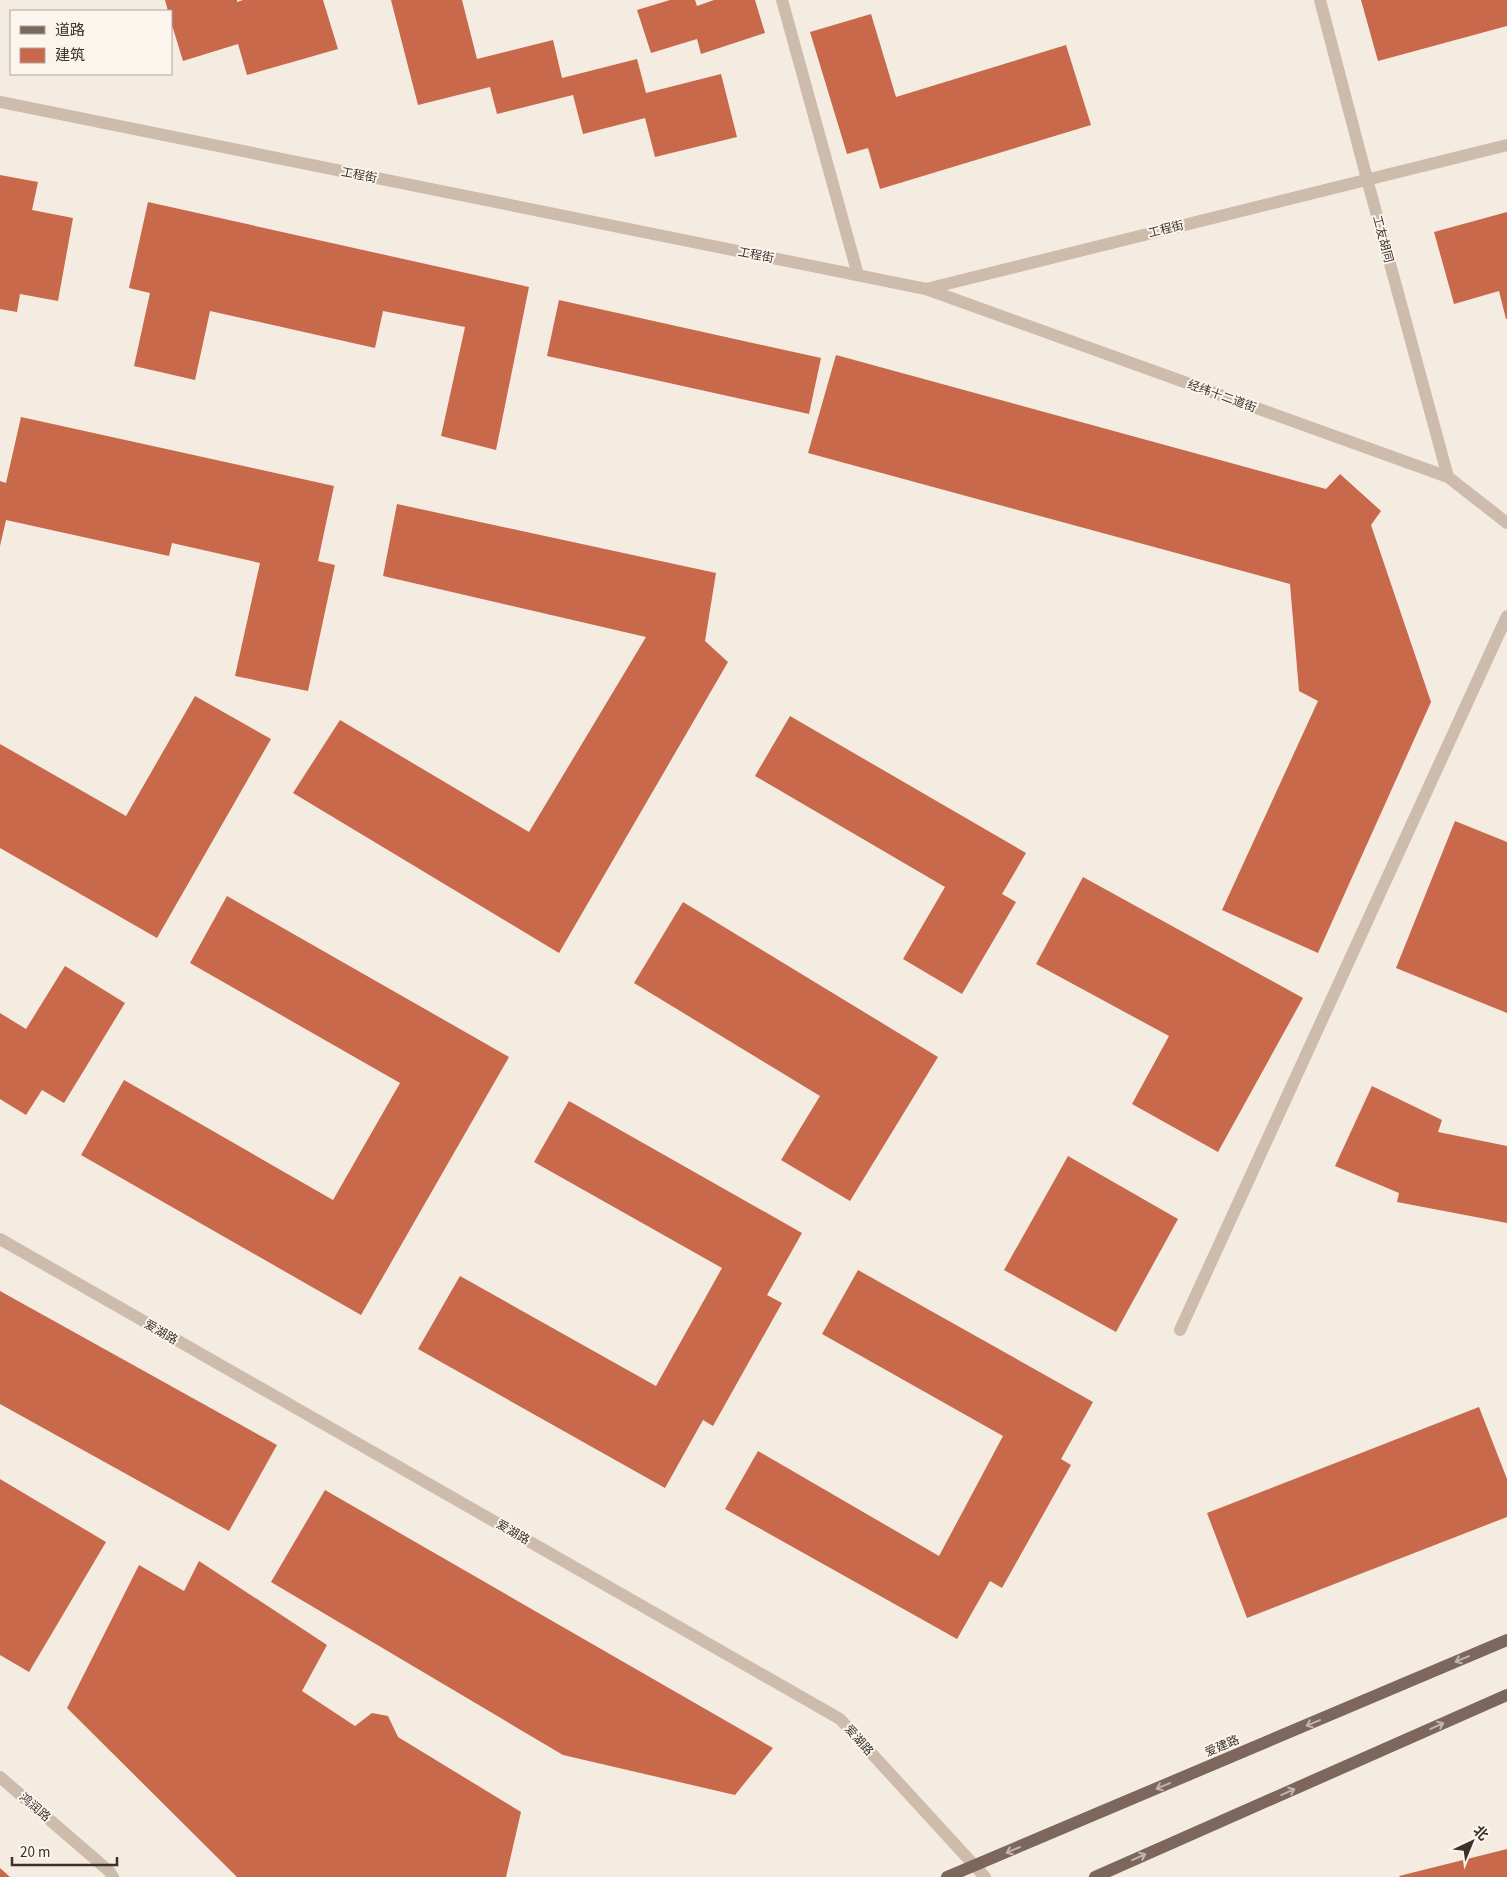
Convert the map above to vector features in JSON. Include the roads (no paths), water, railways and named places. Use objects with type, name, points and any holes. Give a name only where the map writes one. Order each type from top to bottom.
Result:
[{"type":"main road","name":"爱建路","points":[[947,1877],[1507,1640]]},
{"type":"main road","points":[[1095,1877],[1507,1695]]},
{"type":"street","points":[[782,0],[858,275]]},
{"type":"street","name":"工友胡同","points":[[1320,0],[1448,477]]},
{"type":"street","name":"工程街","points":[[0,102],[926,289],[1507,145]]},
{"type":"street","name":"经纬十二道街","points":[[926,289],[1448,477],[1507,523]]},
{"type":"street","points":[[1180,1330],[1507,616]]},
{"type":"street","name":"爱湖路","points":[[0,1239],[840,1719],[985,1877]]},
{"type":"street","name":"鸿润路","points":[[0,1777],[109,1871],[113,1877]]}]
